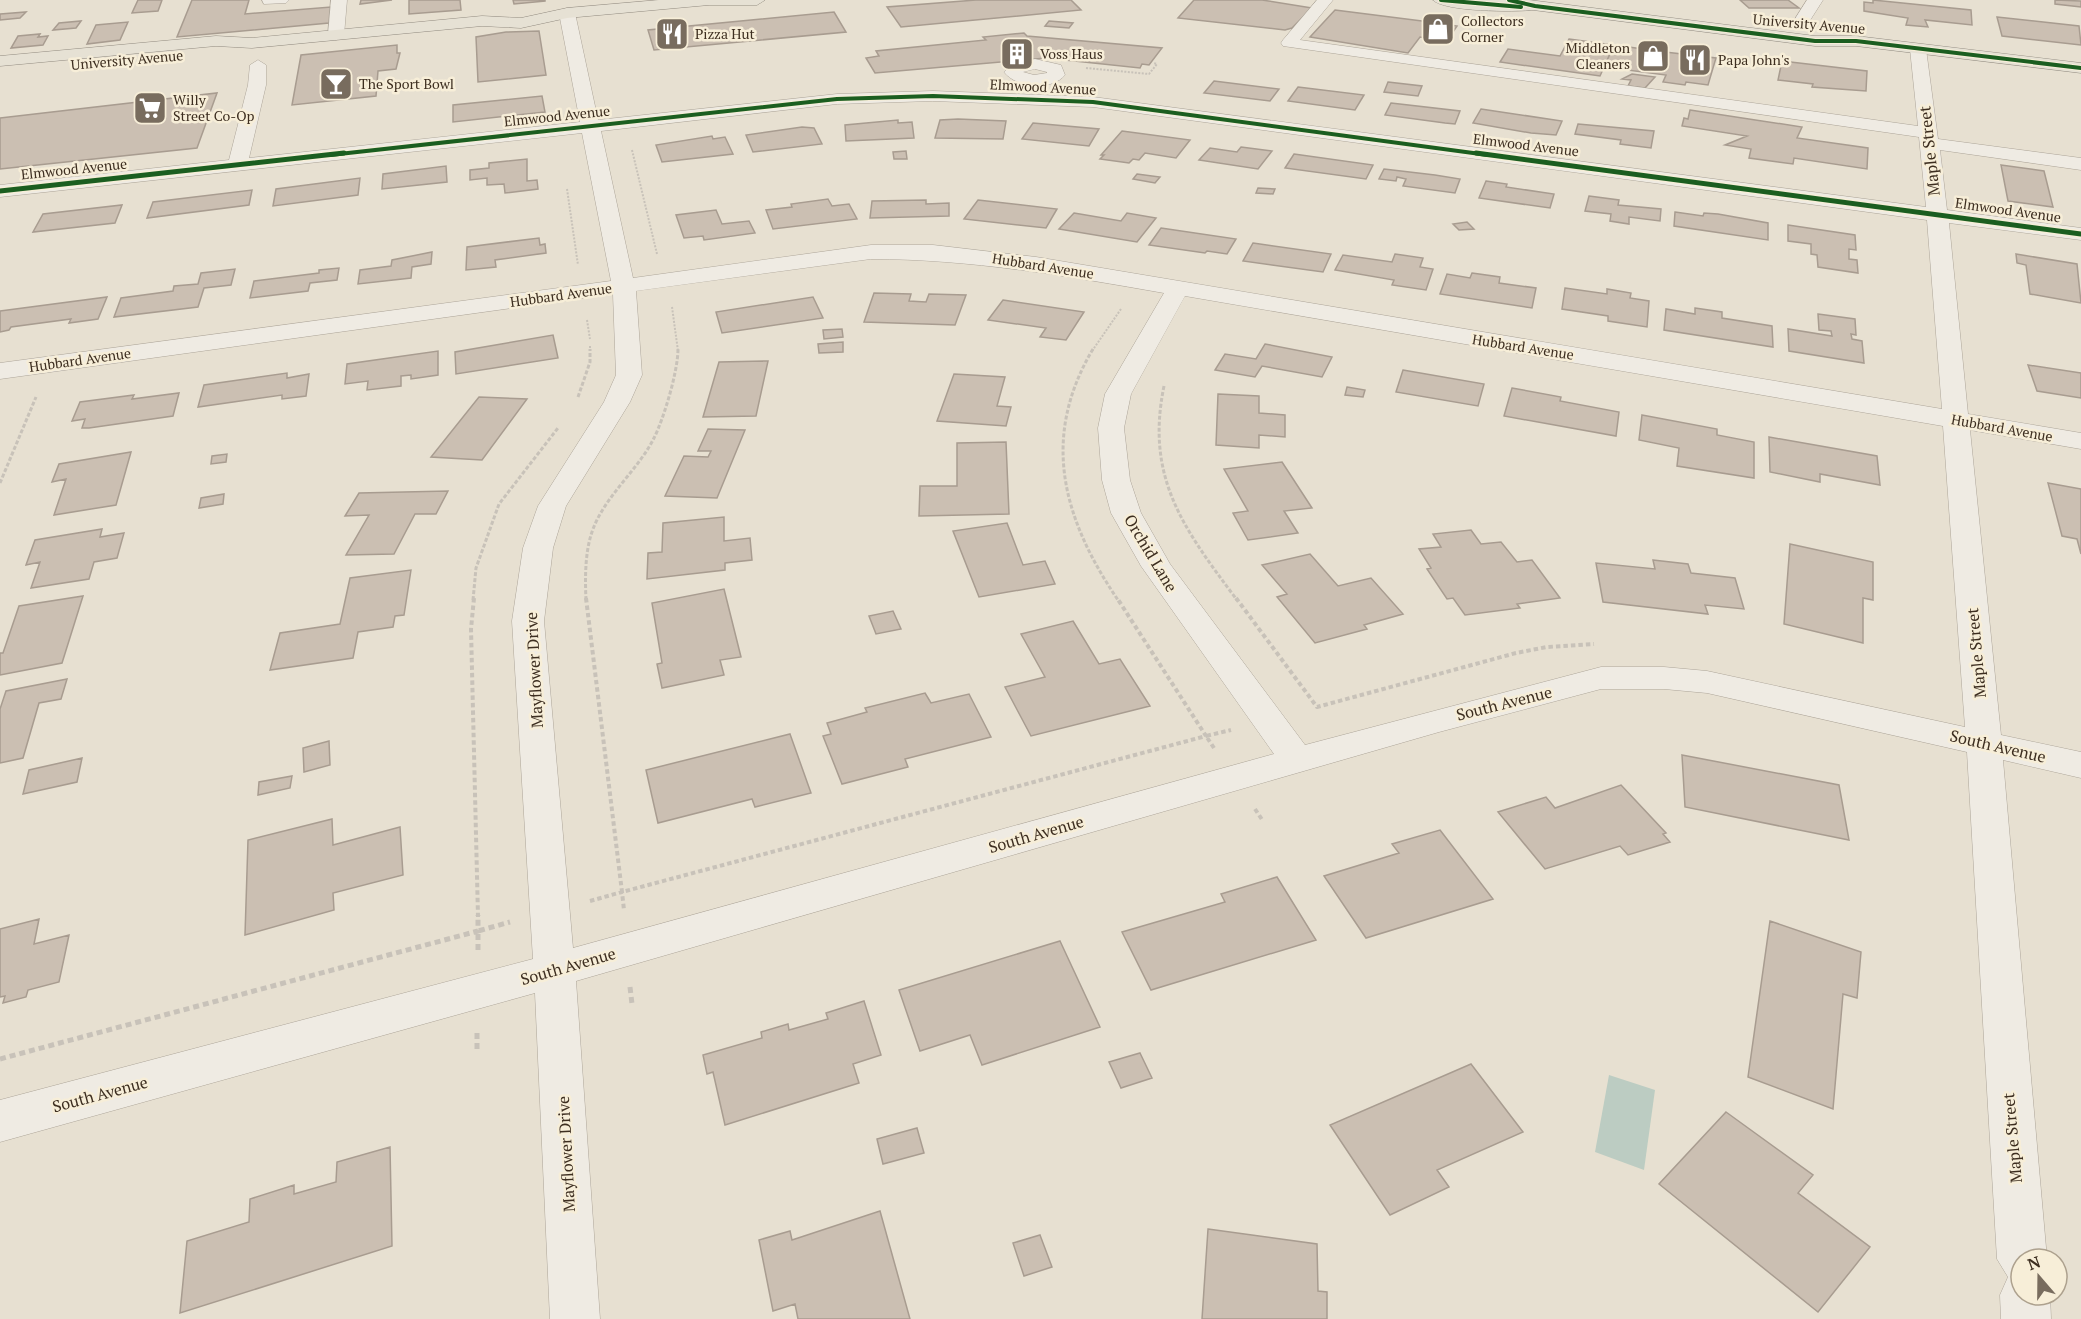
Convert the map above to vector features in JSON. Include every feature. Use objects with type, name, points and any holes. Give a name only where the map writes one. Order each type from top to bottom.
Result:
[{"type":"main road","name":"University Avenue","points":[[0,72],[217,52],[252,43],[280,40],[482,21],[521,23],[567,13],[709,0],[732,2],[757,0]]},
{"type":"main road","name":"University Avenue","points":[[1440,0],[1493,6],[1538,3]]},
{"type":"main road","name":"University Avenue","points":[[1509,0],[1815,41],[1854,51],[1919,54],[2081,68]]},
{"type":"main road","name":"University Avenue","points":[[0,62],[219,41],[252,43]]},
{"type":"main road","name":"University Avenue","points":[[1919,54],[2081,79]]},
{"type":"street","points":[[336,35],[339,0]]},
{"type":"street","points":[[1324,0],[1289,44],[1928,138],[2081,164]]},
{"type":"street","points":[[1803,19],[1815,0]]},
{"type":"street","name":"Mayflower Drive","points":[[567,13],[624,287],[629,375],[617,402],[552,507],[538,548],[528,621],[575,1319]]},
{"type":"street","points":[[252,43],[247,61],[258,64],[275,55],[280,40]]},
{"type":"street","name":"Maple Street","points":[[1919,54],[1936,214],[1984,742],[2021,1247]]},
{"type":"street","points":[[237,165],[256,85],[258,64]]},
{"type":"street","points":[[1056,75],[1072,76],[1062,99]]},
{"type":"street","points":[[830,79],[837,99]]},
{"type":"street","name":"Elmwood Avenue","points":[[0,191],[837,99],[933,96],[1062,99],[2081,234]]},
{"type":"street","name":"Hubbard Avenue","points":[[0,371],[871,252],[906,251],[1036,264],[2081,441]]},
{"type":"street","name":"Orchid Lane","points":[[1178,289],[1118,394],[1112,428],[1116,480],[1126,513],[1156,566],[1297,760]]},
{"type":"street","name":"South Avenue","points":[[0,1121],[553,971],[1297,760],[1601,678],[1664,678],[1707,682],[2081,765]]},
{"type":"path","points":[[630,145],[660,264]]},
{"type":"path","points":[[669,298],[676,324],[678,351],[668,395],[654,438],[602,512],[591,535],[585,579],[588,621],[622,892],[1206,736],[1087,548],[1069,500],[1059,458],[1064,418],[1071,392],[1090,349],[1122,309]]},
{"type":"path","points":[[576,403],[590,362],[585,310]]},
{"type":"path","points":[[1166,378],[1160,396],[1156,433],[1168,494],[1203,557],[1317,707],[1516,653],[1547,647],[1598,643]]},
{"type":"path","points":[[0,483],[36,396]]},
{"type":"path","points":[[0,1059],[478,931],[471,629],[476,568],[499,504],[560,426]]},
{"type":"shaded area","points":[[1609,1075],[1655,1090],[1644,1170],[1595,1152]]},
{"type":"building","points":[[138,0],[162,0],[158,11],[132,13]]},
{"type":"building","points":[[192,0],[249,0],[245,14],[331,7],[331,19],[329,23],[177,37]]},
{"type":"building","points":[[361,0],[392,0],[360,4]]},
{"type":"building","points":[[409,0],[460,0],[461,10],[409,14]]},
{"type":"building","points":[[513,0],[545,0],[545,1],[514,4]]},
{"type":"building","points":[[976,0],[1071,0],[1081,10],[901,27],[887,7]]},
{"type":"building","points":[[1194,0],[1262,0],[1312,8],[1292,28],[1285,30],[1178,18]]},
{"type":"building","points":[[1740,0],[1788,0],[1799,8],[1749,8]]},
{"type":"building","points":[[1873,0],[1971,10],[1972,25],[1925,20],[1928,27],[1906,25],[1908,18],[1864,11],[1864,2],[1873,3]]},
{"type":"building","points":[[2055,0],[2081,1],[2081,7],[2055,4]]},
{"type":"building","points":[[1335,10],[1457,26],[1447,41],[1420,37],[1408,53],[1310,37]]},
{"type":"building","points":[[26,12],[20,18],[0,20],[0,14]]},
{"type":"building","points":[[834,12],[846,32],[654,50],[648,30]]},
{"type":"building","points":[[1997,17],[2079,26],[2081,45],[2002,36]]},
{"type":"building","points":[[81,21],[76,28],[53,30],[59,23]]},
{"type":"building","points":[[1049,21],[1073,23],[1069,28],[1045,26]]},
{"type":"building","points":[[128,22],[120,40],[87,44],[96,25]]},
{"type":"building","points":[[539,31],[546,75],[478,82],[476,37],[506,32]]},
{"type":"building","name":"Voss Haus","points":[[1024,33],[1027,36],[1162,48],[1149,65],[1142,64],[1140,68],[1046,58],[875,73],[866,58],[879,56],[876,51],[986,40],[983,37]]},
{"type":"building","points":[[40,34],[38,37],[48,36],[43,45],[11,48],[18,36]]},
{"type":"building","points":[[1569,39],[1614,45],[1600,76],[1500,62],[1508,49],[1560,56]]},
{"type":"building","name":"The Sport Bowl","points":[[397,45],[397,53],[400,53],[396,69],[378,71],[376,96],[292,105],[301,55]]},
{"type":"building","points":[[1614,45],[1716,58],[1708,85],[1686,82],[1685,85],[1663,82],[1666,75],[1604,67]]},
{"type":"building","points":[[1782,61],[1867,71],[1866,91],[1812,87],[1813,84],[1778,80]]},
{"type":"building","points":[[1632,74],[1655,77],[1645,88],[1628,86],[1631,80],[1622,79]]},
{"type":"building","points":[[1214,81],[1279,89],[1270,101],[1204,93]]},
{"type":"building","points":[[1388,82],[1422,86],[1418,96],[1384,92]]},
{"type":"building","points":[[1298,87],[1364,95],[1355,110],[1288,101]]},
{"type":"building","points":[[217,93],[197,148],[0,169],[0,118]]},
{"type":"building","points":[[542,96],[545,112],[453,122],[453,105]]},
{"type":"building","points":[[1391,103],[1460,111],[1455,124],[1445,123],[1385,115]]},
{"type":"building","points":[[1481,109],[1562,121],[1556,135],[1531,133],[1473,123]]},
{"type":"building","points":[[1690,110],[1802,127],[1797,138],[1868,148],[1867,169],[1794,158],[1793,164],[1749,158],[1751,149],[1725,145],[1747,136],[1682,126],[1684,118],[1688,119]]},
{"type":"building","points":[[898,120],[898,123],[912,122],[914,138],[846,141],[845,125]]},
{"type":"building","points":[[940,120],[1006,121],[1003,139],[935,138]]},
{"type":"building","points":[[1033,123],[1099,129],[1089,146],[1022,139]]},
{"type":"building","points":[[1578,124],[1654,131],[1651,148],[1620,144],[1621,140],[1575,134]]},
{"type":"building","points":[[802,127],[814,128],[822,144],[753,152],[746,135]]},
{"type":"building","points":[[1122,131],[1190,140],[1176,158],[1145,153],[1139,160],[1133,159],[1129,163],[1100,159]]},
{"type":"building","points":[[712,136],[713,139],[725,137],[733,154],[662,162],[656,145]]},
{"type":"building","points":[[1241,147],[1272,151],[1258,169],[1199,160],[1210,148],[1237,152]]},
{"type":"building","points":[[906,151],[907,159],[894,159],[893,152]]},
{"type":"building","points":[[1294,154],[1373,165],[1366,179],[1285,168]]},
{"type":"building","points":[[527,159],[527,181],[537,180],[538,189],[505,193],[504,184],[487,185],[487,178],[470,180],[470,170],[489,168],[489,163]]},
{"type":"building","points":[[2001,165],[2044,171],[2053,207],[2008,201]]},
{"type":"building","points":[[446,166],[447,182],[382,189],[383,174]]},
{"type":"building","points":[[1384,169],[1460,179],[1455,193],[1403,186],[1406,179],[1397,177],[1396,181],[1379,179]]},
{"type":"building","points":[[1137,174],[1160,177],[1155,183],[1133,179]]},
{"type":"building","points":[[360,178],[358,195],[273,206],[276,189]]},
{"type":"building","points":[[1486,181],[1507,184],[1506,187],[1554,194],[1550,208],[1479,198]]},
{"type":"building","points":[[1258,188],[1275,189],[1273,194],[1256,193]]},
{"type":"building","points":[[252,190],[249,205],[147,218],[153,202]]},
{"type":"building","points":[[1589,196],[1619,200],[1618,205],[1661,209],[1660,221],[1629,217],[1629,224],[1610,221],[1611,214],[1585,211]]},
{"type":"building","points":[[828,199],[832,206],[849,204],[857,219],[773,229],[766,210],[792,207],[791,204]]},
{"type":"building","points":[[926,200],[926,204],[949,203],[949,216],[870,218],[872,201]]},
{"type":"building","points":[[978,200],[1057,209],[1046,228],[964,219]]},
{"type":"building","points":[[122,205],[115,223],[33,232],[43,214]]},
{"type":"building","points":[[716,210],[722,224],[749,221],[755,233],[704,240],[703,236],[684,238],[676,215]]},
{"type":"building","points":[[1675,212],[1703,216],[1704,213],[1718,214],[1768,223],[1768,240],[1674,226]]},
{"type":"building","points":[[1074,213],[1121,221],[1127,213],[1156,218],[1137,242],[1059,229]]},
{"type":"building","points":[[1467,222],[1474,229],[1459,230],[1453,224]]},
{"type":"building","points":[[1788,225],[1855,235],[1856,250],[1849,249],[1849,259],[1857,260],[1858,273],[1818,267],[1817,255],[1811,254],[1811,244],[1788,241]]},
{"type":"building","points":[[1161,228],[1236,239],[1227,254],[1149,245]]},
{"type":"building","points":[[539,238],[540,245],[545,244],[546,253],[495,260],[496,267],[466,270],[467,247]]},
{"type":"building","points":[[1253,243],[1331,254],[1323,272],[1243,261]]},
{"type":"building","points":[[432,252],[431,264],[412,267],[411,278],[358,284],[360,270],[391,266],[392,260]]},
{"type":"building","points":[[1395,254],[1423,258],[1420,267],[1433,269],[1426,290],[1392,285],[1394,280],[1335,270],[1343,255],[1392,262]]},
{"type":"building","points":[[2016,254],[2077,264],[2081,303],[2030,294],[2026,265],[2017,263]]},
{"type":"building","points":[[339,268],[337,280],[310,283],[308,291],[250,298],[254,281],[319,273],[319,270]]},
{"type":"building","points":[[235,269],[231,285],[204,288],[198,307],[114,317],[121,298],[173,291],[174,286],[198,284],[201,273]]},
{"type":"building","points":[[1472,273],[1500,277],[1499,283],[1536,288],[1532,308],[1440,294],[1447,274],[1470,278]]},
{"type":"building","points":[[1565,288],[1607,294],[1607,289],[1631,293],[1630,298],[1649,301],[1647,327],[1608,321],[1608,316],[1562,309]]},
{"type":"building","points":[[874,293],[911,294],[909,301],[926,302],[929,294],[966,295],[955,325],[864,322]]},
{"type":"building","points":[[107,297],[98,319],[69,323],[71,319],[11,327],[9,330],[0,332],[0,311]]},
{"type":"building","points":[[813,297],[823,318],[722,333],[716,312]]},
{"type":"building","points":[[1003,300],[1084,312],[1066,340],[1040,337],[1046,328],[988,320]]},
{"type":"building","points":[[1695,308],[1722,312],[1722,318],[1772,326],[1773,347],[1664,330],[1666,309],[1695,314]]},
{"type":"building","points":[[1818,314],[1855,319],[1856,335],[1851,334],[1852,339],[1862,341],[1864,363],[1789,351],[1788,329],[1832,336],[1831,331],[1819,330]]},
{"type":"building","points":[[842,329],[843,337],[824,339],[823,330]]},
{"type":"building","points":[[553,335],[558,358],[456,374],[455,352]]},
{"type":"building","points":[[843,342],[843,352],[819,353],[818,344]]},
{"type":"building","points":[[1265,344],[1332,357],[1322,377],[1262,366],[1255,377],[1215,370],[1225,354],[1256,359]]},
{"type":"building","points":[[438,351],[438,375],[411,379],[411,375],[401,376],[401,386],[367,390],[368,381],[345,384],[347,364]]},
{"type":"building","points":[[768,361],[756,416],[703,417],[719,362]]},
{"type":"building","points":[[2028,365],[2081,373],[2081,398],[2037,391]]},
{"type":"building","points":[[1403,370],[1484,384],[1478,406],[1396,392]]},
{"type":"building","points":[[287,373],[287,378],[309,374],[306,396],[282,399],[282,395],[198,407],[204,385]]},
{"type":"building","points":[[954,374],[1005,377],[997,406],[1011,407],[1006,426],[937,421]]},
{"type":"building","points":[[1347,387],[1365,390],[1363,397],[1345,395]]},
{"type":"building","points":[[1512,388],[1561,397],[1560,401],[1619,412],[1616,436],[1504,416]]},
{"type":"building","points":[[179,393],[173,416],[89,428],[82,428],[85,419],[72,421],[80,402],[134,395],[132,399]]},
{"type":"building","points":[[1218,394],[1259,396],[1259,413],[1285,415],[1285,437],[1259,435],[1259,448],[1216,445]]},
{"type":"building","points":[[479,397],[527,399],[482,460],[431,457]]},
{"type":"building","points":[[1642,415],[1717,429],[1717,435],[1754,442],[1754,478],[1677,466],[1679,448],[1639,440]]},
{"type":"building","points":[[708,429],[745,430],[717,498],[665,496],[684,456],[708,457],[711,451],[698,451]]},
{"type":"building","points":[[1769,437],[1877,456],[1880,485],[1820,474],[1820,482],[1770,472]]},
{"type":"building","points":[[1006,442],[1009,514],[919,516],[920,486],[957,486],[957,443]]},
{"type":"building","points":[[131,452],[116,505],[54,515],[66,479],[52,482],[59,464]]},
{"type":"building","points":[[227,454],[226,462],[211,464],[212,456]]},
{"type":"building","points":[[1282,462],[1312,508],[1284,511],[1298,533],[1248,540],[1233,513],[1248,511],[1224,469]]},
{"type":"building","points":[[2048,483],[2081,489],[2081,554],[2077,539],[2062,536]]},
{"type":"building","points":[[448,491],[436,514],[415,514],[394,554],[346,555],[369,515],[345,516],[359,493]]},
{"type":"building","points":[[224,494],[223,504],[199,508],[201,498]]},
{"type":"building","points":[[724,517],[724,541],[750,538],[752,560],[725,563],[725,570],[647,579],[648,553],[662,552],[663,523]]},
{"type":"building","points":[[1007,523],[1023,565],[1045,561],[1055,584],[979,597],[953,531]]},
{"type":"building","points":[[102,529],[100,537],[124,533],[117,558],[94,562],[89,579],[31,588],[40,562],[26,565],[35,540]]},
{"type":"building","points":[[1471,530],[1481,544],[1501,542],[1517,562],[1532,560],[1560,598],[1517,604],[1520,608],[1465,615],[1453,598],[1447,599],[1427,569],[1431,568],[1419,549],[1441,547],[1433,534]]},
{"type":"building","points":[[1790,544],[1873,562],[1873,600],[1863,598],[1863,643],[1784,624]]},
{"type":"building","points":[[1310,554],[1338,586],[1371,578],[1403,614],[1364,625],[1367,629],[1315,643],[1277,597],[1287,594],[1262,565]]},
{"type":"building","points":[[1653,560],[1688,564],[1691,573],[1735,578],[1744,609],[1705,605],[1708,614],[1603,602],[1596,563],[1655,569]]},
{"type":"building","points":[[411,570],[404,615],[395,616],[393,627],[358,632],[353,658],[270,670],[280,633],[340,624],[350,578]]},
{"type":"building","points":[[724,589],[741,657],[720,660],[724,675],[662,688],[657,664],[662,663],[652,603]]},
{"type":"building","points":[[83,596],[62,663],[0,675],[0,653],[3,653],[19,606]]},
{"type":"building","points":[[893,611],[901,629],[876,634],[869,616]]},
{"type":"building","points":[[1073,621],[1099,664],[1120,659],[1150,706],[1031,736],[1005,687],[1045,677],[1021,634]]},
{"type":"building","points":[[67,679],[61,699],[39,703],[23,758],[0,763],[0,709],[6,691]]},
{"type":"building","points":[[925,693],[931,703],[969,694],[991,737],[905,759],[908,767],[842,784],[823,736],[831,734],[827,723],[867,712],[865,708]]},
{"type":"building","points":[[790,734],[811,793],[755,807],[752,799],[658,823],[646,770]]},
{"type":"building","points":[[329,741],[330,765],[304,772],[303,748]]},
{"type":"building","points":[[1682,755],[1839,785],[1849,840],[1685,807]]},
{"type":"building","points":[[82,758],[77,782],[23,794],[29,770]]},
{"type":"building","points":[[292,776],[290,788],[258,795],[259,782]]},
{"type":"building","points":[[1621,785],[1666,833],[1663,834],[1670,842],[1628,855],[1620,846],[1545,869],[1498,812],[1546,797],[1555,808]]},
{"type":"building","points":[[332,819],[333,845],[400,827],[403,875],[333,893],[334,910],[245,935],[248,840]]},
{"type":"building","points":[[1440,830],[1493,899],[1366,938],[1324,876],[1399,853],[1392,844]]},
{"type":"building","points":[[1277,877],[1316,940],[1151,990],[1122,932],[1225,902],[1221,894]]},
{"type":"building","points":[[39,919],[34,944],[69,935],[59,982],[28,990],[26,997],[3,1003],[5,996],[0,997],[0,929]]},
{"type":"building","points":[[1770,921],[1861,952],[1857,998],[1843,994],[1833,1109],[1748,1077]]},
{"type":"building","points":[[1060,941],[1100,1027],[982,1065],[970,1035],[920,1051],[899,990]]},
{"type":"building","points":[[864,1001],[881,1055],[853,1064],[859,1083],[725,1125],[713,1072],[707,1074],[703,1055],[762,1038],[761,1032],[788,1024],[789,1030],[828,1019],[826,1013]]},
{"type":"building","points":[[1140,1053],[1152,1078],[1121,1088],[1109,1062]]},
{"type":"building","points":[[1471,1064],[1523,1132],[1437,1170],[1449,1187],[1390,1215],[1330,1125]]},
{"type":"building","points":[[1726,1112],[1813,1175],[1798,1193],[1870,1247],[1818,1312],[1659,1184]]},
{"type":"building","points":[[917,1128],[924,1153],[883,1164],[877,1139]]},
{"type":"building","points":[[390,1147],[392,1246],[180,1313],[187,1241],[249,1222],[250,1199],[294,1185],[294,1194],[336,1182],[337,1162]]},
{"type":"building","points":[[880,1211],[910,1319],[798,1319],[795,1304],[773,1311],[759,1240],[790,1231],[792,1240]]},
{"type":"building","points":[[1208,1229],[1317,1244],[1318,1291],[1327,1292],[1327,1319],[1202,1319]]},
{"type":"building","points":[[1040,1235],[1052,1267],[1024,1276],[1013,1243]]},
{"type":"cycle path","points":[[1441,0],[1521,7]]},
{"type":"cycle path","points":[[1509,0],[1535,6],[1815,41],[1856,41],[2081,68]]},
{"type":"cycle path","points":[[0,191],[837,99],[933,96],[1093,102],[2081,234]]},
{"type":"place","name":"Collectors Corner","points":[[1438,29]]},
{"type":"place","name":"Pizza Hut","points":[[672,34]]},
{"type":"place","name":"Voss Haus","points":[[1017,54]]},
{"type":"place","name":"Middleton Cleaners","points":[[1653,56]]},
{"type":"place","name":"Papa John's","points":[[1695,60]]},
{"type":"place","name":"The Sport Bowl","points":[[336,84]]},
{"type":"place","name":"Willy Street Co-Op","points":[[150,108]]}]
